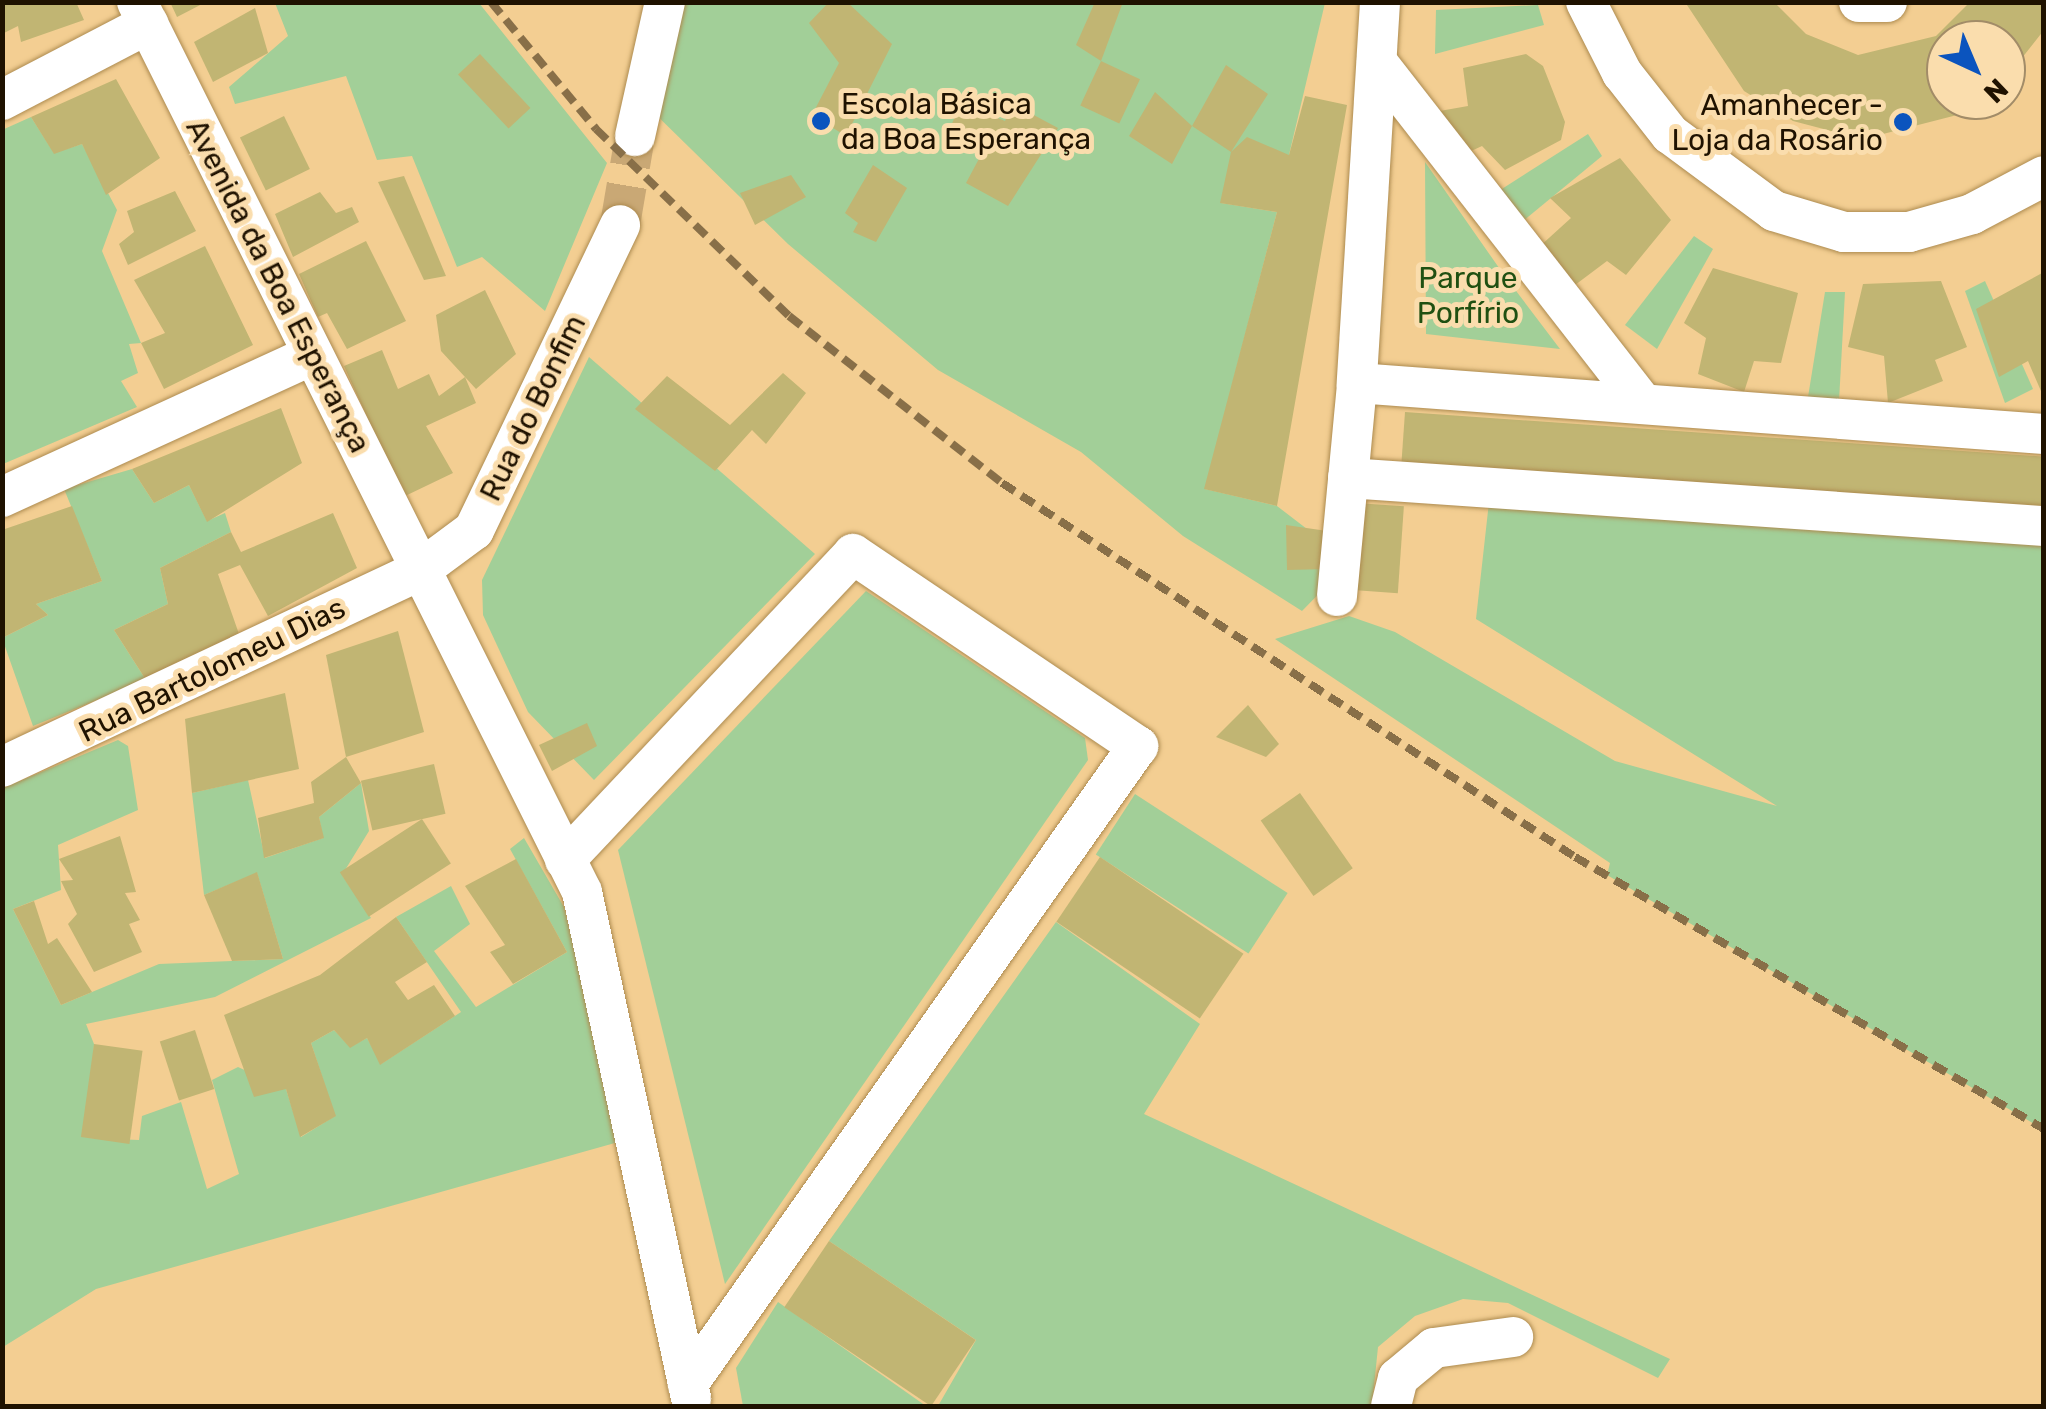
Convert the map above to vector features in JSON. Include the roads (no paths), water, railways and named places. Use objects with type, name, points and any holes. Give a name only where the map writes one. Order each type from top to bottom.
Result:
[{"type":"street","points":[[635,136],[665,2]]},
{"type":"street","points":[[1337,596],[1357,383],[1380,2]]},
{"type":"street","points":[[1586,2],[1622,74],[1670,134],[1774,211],[1844,232],[1909,232],[1972,214],[2044,176]]},
{"type":"street","points":[[1859,2],[1888,2]]},
{"type":"street","points":[[2,100],[142,13]]},
{"type":"street","name":"Avenida da Boa Esperança","points":[[142,13],[582,892],[690,1395]]},
{"type":"street","points":[[1376,62],[1642,402]]},
{"type":"street","name":"Rua do Bonfim","points":[[420,570],[474,530],[620,225]]},
{"type":"street","points":[[2,497],[312,354]]},
{"type":"street","points":[[1357,383],[2044,434]]},
{"type":"street","points":[[1348,478],[2044,526]]},
{"type":"street","points":[[565,860],[852,554],[1138,746],[690,1395]]},
{"type":"street","name":"Rua Bartolomeu Dias","points":[[2,767],[162,700],[420,570]]},
{"type":"street","points":[[1391,1406],[1398,1378],[1434,1348],[1513,1337]]},
{"type":"tunnel","points":[[620,225],[635,136]]},
{"type":"railway","points":[[491,2],[596,129],[789,316],[1002,483],[1575,857],[2044,1129]]},
{"type":"place","name":"Escola Básica da Boa Esperança","points":[[821,121]]},
{"type":"place","name":"Amanhecer - Loja da Rosário","points":[[1903,122]]},
{"type":"park label","name":"Parque Porfírio","points":[[1468,295]]}]
